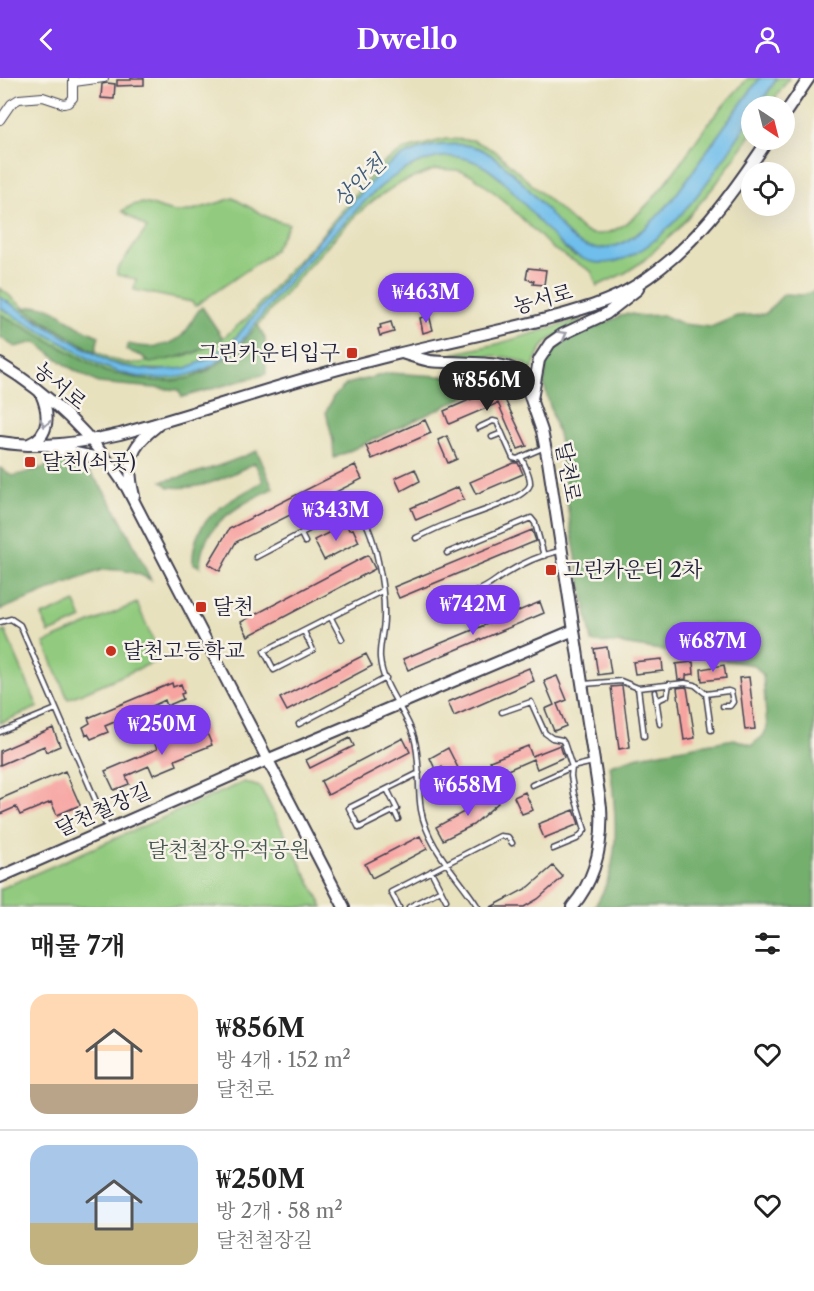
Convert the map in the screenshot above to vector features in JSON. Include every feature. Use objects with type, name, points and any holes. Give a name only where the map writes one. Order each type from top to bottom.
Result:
[{"type":"street","points":[[0,120],[11,104],[19,99],[43,97],[64,104],[73,98],[77,80],[104,78]]},
{"type":"street","points":[[795,99],[809,78]]},
{"type":"street","name":"농서로","points":[[0,442],[41,446],[92,440],[162,423],[341,368],[575,311],[614,297],[649,278],[686,245],[712,216],[761,150]]},
{"type":"street","points":[[532,403],[539,360],[550,343],[562,334],[612,311],[649,278]]},
{"type":"street","name":"달천로","points":[[402,353],[432,361],[512,367],[523,376],[532,403],[545,447],[601,807],[600,839],[589,880],[572,907]]},
{"type":"street","name":"농서로","points":[[1,363],[39,391],[92,440]]},
{"type":"street","points":[[25,445],[37,440],[45,430],[47,413],[39,391]]},
{"type":"street","points":[[136,505],[131,475],[134,449],[140,440],[162,423]]},
{"type":"street","points":[[92,440],[108,460],[136,505],[344,907]]},
{"type":"street","points":[[41,446],[108,460]]},
{"type":"street","points":[[267,759],[574,630]]},
{"type":"street","name":"달천철장길","points":[[0,877],[267,759]]},
{"type":"lane","points":[[478,428],[495,421],[513,458],[545,447]]},
{"type":"lane","points":[[492,437],[502,433]]},
{"type":"lane","points":[[416,538],[454,521],[495,507],[524,492],[530,480],[521,457]]},
{"type":"lane","points":[[256,557],[347,509],[357,509],[366,523],[376,552],[382,591],[384,617],[380,657],[397,704],[414,736],[421,809],[429,834],[446,864],[478,907]]},
{"type":"lane","points":[[447,553],[531,518],[535,523],[544,555]]},
{"type":"lane","points":[[301,534],[305,542]]},
{"type":"lane","points":[[477,591],[490,586],[504,574],[544,555],[561,551]]},
{"type":"lane","points":[[304,631],[314,650],[274,670],[264,651],[382,591]]},
{"type":"lane","points":[[0,622],[11,618],[20,625],[108,829]]},
{"type":"lane","points":[[330,618],[342,639]]},
{"type":"lane","points":[[299,723],[386,678]]},
{"type":"lane","points":[[582,684],[621,681],[638,688],[691,683],[706,694],[731,692],[733,702],[730,706],[723,706]]},
{"type":"lane","points":[[656,701],[667,696],[669,684]]},
{"type":"lane","points":[[638,688],[644,736]]},
{"type":"lane","points":[[655,692],[660,724]]},
{"type":"lane","points":[[706,694],[711,730]]},
{"type":"lane","points":[[502,712],[529,702],[533,703],[545,733],[552,738],[559,738],[564,743],[572,767],[572,786],[585,830],[577,839],[553,849]]},
{"type":"lane","points":[[0,732],[56,709]]},
{"type":"lane","points":[[532,785],[572,767],[594,761]]},
{"type":"lane","points":[[387,789],[397,809],[359,828],[349,808],[387,789],[419,773]]},
{"type":"lane","points":[[394,810],[398,819]]},
{"type":"lane","points":[[399,907],[391,892],[500,836],[508,837],[512,843]]},
{"type":"lane","points":[[431,871],[446,900]]},
{"type":"lane","points":[[409,907],[441,890]]},
{"type":"green space","points":[[748,78],[760,78],[747,96],[741,96],[741,104],[662,212],[639,233],[625,242],[603,248],[586,246],[565,232],[518,178],[498,160],[478,148],[462,145],[433,146],[399,158],[381,171],[225,348],[187,368],[139,369],[109,362],[0,297],[0,288],[38,319],[110,359],[131,364],[196,353],[223,338],[250,315],[380,165],[403,150],[446,139],[473,140],[495,151],[582,230],[600,234],[618,228],[636,215],[654,197],[713,118]]},
{"type":"green space","points":[[777,78],[789,78],[777,96],[765,96]]},
{"type":"green space","points":[[741,131],[741,149],[716,184],[677,230],[642,262],[597,286],[591,271],[553,249],[500,197],[472,175],[457,170],[436,169],[398,184],[355,216],[235,352],[219,364],[191,378],[151,381],[106,372],[0,314],[0,307],[95,362],[126,374],[167,377],[200,371],[226,355],[238,343],[298,271],[387,181],[409,166],[443,156],[468,158],[498,176],[574,256],[639,250],[673,223]]},
{"type":"green space","points":[[233,198],[271,219],[289,224],[269,255],[195,306],[192,302],[134,290],[136,279],[117,275],[117,270],[147,228],[122,211],[144,203],[169,211],[182,212]]},
{"type":"green space","points":[[814,291],[814,907],[594,907],[610,874],[613,856],[615,820],[610,765],[639,756],[734,739],[752,745],[763,736],[767,728],[763,675],[754,665],[616,643],[592,642],[570,524],[559,438],[544,385],[547,357],[570,339],[627,313],[641,316],[663,315],[682,324],[711,327],[737,316],[765,314],[784,294],[803,295]]},
{"type":"green space","points":[[38,306],[55,311],[77,326],[99,336],[95,352],[23,308]]},
{"type":"green space","points":[[202,307],[223,338],[215,343],[188,354],[150,363],[142,356],[126,350],[128,344],[152,347],[175,341],[186,331]]},
{"type":"green space","points":[[0,314],[106,372],[151,381],[191,378],[206,372],[235,352],[258,325],[265,338],[266,374],[182,397],[178,390],[98,383],[69,367],[35,342],[15,347],[0,337]]},
{"type":"green space","points":[[582,319],[544,345],[535,360],[532,371],[526,364],[507,357],[452,354],[497,344]]},
{"type":"green space","points":[[389,373],[489,379],[495,383],[334,458],[333,441],[326,412],[333,397],[347,384]]},
{"type":"green space","points":[[257,451],[273,488],[235,509],[215,527],[202,552],[200,567],[193,563],[194,546],[206,521],[226,504],[263,481],[255,463],[204,485],[169,487],[162,481],[211,469]]},
{"type":"green space","points":[[70,461],[85,468],[105,493],[151,580],[127,571],[101,570],[0,610],[0,468],[12,476]]},
{"type":"green space","points":[[75,602],[82,619],[49,633],[42,616]]},
{"type":"green space","points":[[137,603],[161,659],[68,699],[44,643]]},
{"type":"green space","points":[[5,631],[38,707],[0,723],[0,633]]},
{"type":"green space","name":"달천철장유적공원","points":[[244,782],[260,787],[323,907],[0,907],[0,889]]},
{"type":"water","points":[[760,78],[777,78],[765,96],[747,96]]},
{"type":"water","points":[[741,104],[741,132],[695,198],[674,222],[632,256],[598,263],[569,251],[494,174],[464,158],[428,160],[415,165],[392,178],[372,194],[294,276],[234,348],[217,362],[191,374],[147,378],[119,372],[93,361],[0,307],[0,297],[37,321],[109,362],[121,366],[155,371],[187,368],[212,357],[234,340],[381,171],[405,155],[439,145],[456,144],[478,148],[498,160],[518,178],[573,238],[592,248],[603,248],[625,242],[651,223],[682,187]]},
{"type":"building","points":[[131,78],[144,78],[144,85],[117,86],[117,80],[131,80]]},
{"type":"building","points":[[102,84],[115,84],[114,99],[101,98]]},
{"type":"building","points":[[528,268],[546,270],[544,285],[533,284],[534,281],[526,279]]},
{"type":"building","points":[[429,315],[433,330],[423,333],[420,318]]},
{"type":"building","points":[[391,322],[394,332],[380,336],[378,329],[381,328],[380,325]]},
{"type":"building","points":[[499,387],[527,446],[518,449],[498,403],[449,424],[444,411]]},
{"type":"building","points":[[425,420],[431,433],[372,459],[366,446]]},
{"type":"building","points":[[447,436],[457,459],[448,463],[438,440]]},
{"type":"building","points":[[518,463],[523,474],[476,494],[470,482]]},
{"type":"building","points":[[355,465],[362,479],[236,542],[220,571],[208,564],[229,529]]},
{"type":"building","points":[[415,469],[420,481],[401,491],[395,478]]},
{"type":"building","points":[[458,487],[464,499],[416,520],[411,508]]},
{"type":"building","points":[[346,524],[349,530],[353,529],[359,542],[324,560],[314,540]]},
{"type":"building","points":[[532,530],[536,541],[399,598],[394,587]]},
{"type":"building","points":[[368,555],[375,569],[248,636],[241,622]]},
{"type":"building","points":[[540,602],[544,613],[408,670],[403,659]]},
{"type":"building","points":[[607,647],[611,673],[598,675],[594,649]]},
{"type":"building","points":[[366,654],[372,666],[287,711],[280,698]]},
{"type":"building","points":[[662,659],[663,671],[635,674],[633,662]]},
{"type":"building","points":[[693,662],[694,674],[686,675],[686,679],[678,680],[676,664]]},
{"type":"building","points":[[724,665],[726,678],[702,681],[701,669]]},
{"type":"building","points":[[529,668],[534,681],[454,716],[448,702]]},
{"type":"building","points":[[557,676],[567,700],[557,704],[566,726],[554,731],[545,709],[554,705],[544,681]]},
{"type":"building","points":[[749,677],[755,729],[745,730],[739,678]]},
{"type":"building","points":[[172,683],[173,687],[181,684],[183,699],[167,706],[165,700],[152,706],[156,715],[145,720],[141,711],[105,726],[108,732],[91,739],[88,734],[86,735],[83,727],[90,723],[88,718]]},
{"type":"building","points":[[622,686],[630,747],[619,749],[611,687]]},
{"type":"building","points":[[685,687],[695,738],[684,740],[677,688]]},
{"type":"building","points":[[203,724],[212,745],[175,760],[177,765],[153,775],[149,766],[126,776],[129,784],[114,790],[105,771],[157,749],[155,744]]},
{"type":"building","points":[[53,728],[60,746],[46,752],[44,746],[0,765],[0,751]]},
{"type":"building","points":[[350,738],[354,746],[310,768],[306,760]]},
{"type":"building","points":[[403,738],[410,752],[328,795],[321,781]]},
{"type":"building","points":[[560,745],[564,757],[537,769],[533,759],[496,775],[490,761],[528,746],[532,756]]},
{"type":"building","points":[[448,748],[458,768],[446,774],[442,767],[436,771],[430,758]]},
{"type":"building","points":[[65,771],[80,805],[57,815],[51,802],[20,815],[16,807],[0,814],[0,799]]},
{"type":"building","points":[[487,791],[498,803],[473,825],[443,840],[436,827],[464,812]]},
{"type":"building","points":[[525,792],[533,810],[522,814],[514,797]]},
{"type":"building","points":[[574,810],[579,824],[544,838],[538,824]]},
{"type":"building","points":[[420,836],[427,849],[372,878],[365,864]]},
{"type":"building","points":[[553,866],[563,877],[538,899],[524,907],[491,907],[529,887]]},
{"type":"place","name":"그린카운티입구","points":[[352,353]]},
{"type":"place","name":"달천(쇠곳)","points":[[30,462]]},
{"type":"place","name":"그린카운티 2차","points":[[551,570]]},
{"type":"place","name":"달천","points":[[201,607]]},
{"type":"place","name":"달천고등학교","points":[[111,651]]},
{"type":"water label","name":"상안천","points":[[359,181]]}]
